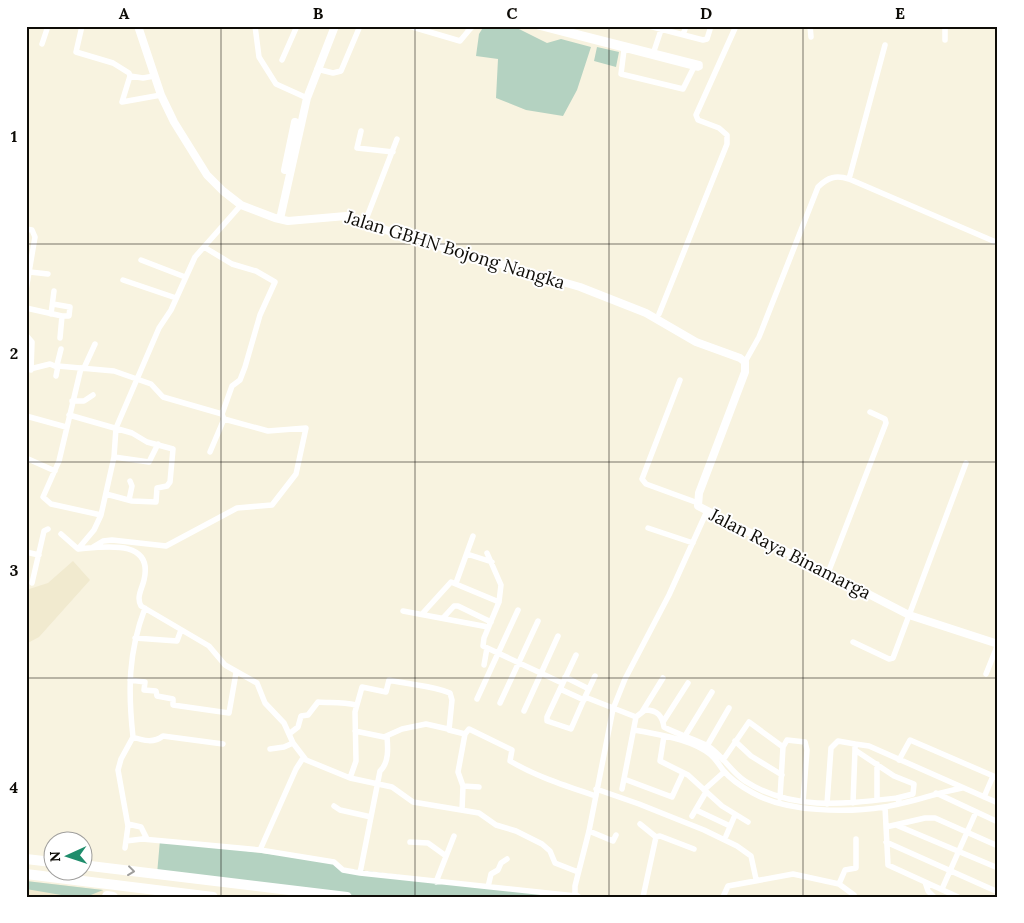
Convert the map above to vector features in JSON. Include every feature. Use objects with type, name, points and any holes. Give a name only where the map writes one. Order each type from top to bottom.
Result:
[{"type":"highway","points":[[26,859],[42,861]]},
{"type":"highway","points":[[92,866],[347,897]]},
{"type":"highway","points":[[26,874],[213,897]]},
{"type":"highway","points":[[107,896],[113,897]]},
{"type":"street","points":[[42,44],[48,26]]},
{"type":"street","points":[[82,26],[76,52],[113,63],[130,76],[143,78],[154,76]]},
{"type":"street","name":"Jalan GBHN Bojong Nangka","points":[[138,26],[161,96],[174,122],[207,175],[241,205],[277,219],[304,221],[341,215],[400,235],[580,287],[646,313],[696,342],[736,356],[745,362]]},
{"type":"street","points":[[255,26],[259,57],[276,84],[305,97]]},
{"type":"street","points":[[282,60],[297,26]]},
{"type":"street","points":[[277,219],[305,97],[332,26]]},
{"type":"street","points":[[305,97],[336,26]]},
{"type":"street","points":[[317,69],[333,73],[341,71],[360,26]]},
{"type":"street","points":[[409,26],[460,40],[469,27]]},
{"type":"street","points":[[536,26],[561,30],[695,65],[683,89],[621,74],[624,50]]},
{"type":"street","points":[[550,26],[624,50],[653,54]]},
{"type":"street","points":[[649,26],[705,40],[711,26]]},
{"type":"street","points":[[683,35],[686,26]]},
{"type":"street","points":[[659,314],[727,144],[727,134],[719,128],[698,120],[696,115],[736,26]]},
{"type":"street","points":[[810,26],[811,37]]},
{"type":"street","points":[[945,26],[945,40]]},
{"type":"street","points":[[653,54],[661,28]]},
{"type":"street","points":[[849,179],[885,46]]},
{"type":"street","points":[[130,76],[122,102],[161,96]]},
{"type":"street","points":[[361,131],[357,148],[393,152]]},
{"type":"street","points":[[366,222],[397,138]]},
{"type":"street","points":[[745,362],[759,337],[818,187],[825,180],[832,177],[849,179],[998,243]]},
{"type":"street","points":[[78,549],[94,530],[101,515],[114,458],[116,428],[159,328],[196,257],[241,205]]},
{"type":"street","points":[[26,229],[32,230],[35,237],[26,290]]},
{"type":"street","points":[[204,247],[232,264],[256,271],[274,282],[260,315],[243,373],[240,380],[232,386],[210,452]]},
{"type":"street","points":[[142,260],[185,277]]},
{"type":"street","points":[[30,272],[48,274]]},
{"type":"street","points":[[123,280],[176,298]]},
{"type":"street","points":[[50,314],[54,291]]},
{"type":"street","points":[[26,308],[50,314],[69,316],[70,307],[53,304]]},
{"type":"street","points":[[60,338],[62,316]]},
{"type":"street","points":[[26,335],[32,342],[28,370],[48,364],[114,372],[155,387],[163,397],[223,417],[268,430],[306,428],[296,474],[278,499],[267,507],[246,506],[237,508],[203,524],[172,544],[159,546],[106,540],[91,548]]},
{"type":"street","points":[[95,344],[83,368],[72,401],[55,471],[43,496],[47,502],[101,515]]},
{"type":"street","points":[[56,376],[60,348]]},
{"type":"street","name":"Jalan Raya Binamarga","points":[[745,362],[746,372],[699,493],[698,503],[707,511],[909,615],[998,644]]},
{"type":"street","points":[[680,380],[642,479],[646,484],[698,503]]},
{"type":"street","points":[[72,401],[84,401],[93,395]]},
{"type":"street","points":[[828,573],[886,423],[885,419],[870,412]]},
{"type":"street","points":[[69,415],[116,428],[174,449],[170,482],[167,486],[157,488],[156,502],[129,500],[106,494]]},
{"type":"street","points":[[26,416],[66,427]]},
{"type":"street","points":[[114,458],[149,462],[158,444]]},
{"type":"street","points":[[26,458],[55,471]]},
{"type":"street","points":[[853,642],[892,659],[966,463]]},
{"type":"street","points":[[129,500],[132,486],[130,481]]},
{"type":"street","points":[[145,608],[132,652],[130,680],[133,738],[121,759],[118,770],[128,824],[126,845],[147,839],[260,850],[334,862],[343,870],[360,873],[394,875],[436,882],[578,896],[575,886],[613,709],[625,678],[669,595],[707,511]]},
{"type":"street","points":[[648,528],[692,543]]},
{"type":"street","points":[[32,583],[44,531],[48,529]]},
{"type":"street","points":[[61,534],[78,549],[122,547],[133,551],[142,558],[146,571],[138,601],[145,608],[209,646],[218,660],[236,673],[257,683],[265,703],[284,723],[293,743],[303,758],[321,768],[350,778],[394,788],[413,802],[479,813],[496,825],[516,831],[536,841],[550,851],[555,863],[578,872]]},
{"type":"street","points":[[456,583],[474,536]]},
{"type":"street","points":[[26,552],[39,555]]},
{"type":"street","points":[[487,553],[501,585],[499,602],[482,642],[487,648],[541,672],[589,689]]},
{"type":"street","points":[[467,554],[492,562]]},
{"type":"street","points":[[422,614],[449,583],[456,583],[499,602]]},
{"type":"street","points":[[443,618],[454,606],[458,606],[489,624]]},
{"type":"street","points":[[477,699],[518,610]]},
{"type":"street","points":[[403,611],[489,624]]},
{"type":"street","points":[[500,703],[538,621]]},
{"type":"street","points":[[135,638],[177,641],[181,630]]},
{"type":"street","points":[[524,711],[558,636]]},
{"type":"street","points":[[986,674],[998,644]]},
{"type":"street","points":[[484,665],[487,648]]},
{"type":"street","points":[[576,654],[546,719],[548,722],[571,729],[595,676]]},
{"type":"street","points":[[130,680],[145,682],[144,690],[156,691],[157,696],[174,699],[173,705],[229,713],[236,673]]},
{"type":"street","points":[[622,789],[636,717],[642,712],[663,678]]},
{"type":"street","points":[[350,778],[356,762],[356,705],[362,687],[386,692],[389,680],[436,688],[451,695],[448,729]]},
{"type":"street","points":[[663,722],[688,683]]},
{"type":"street","points":[[560,689],[636,717]]},
{"type":"street","points":[[684,736],[712,692]]},
{"type":"street","points":[[289,734],[298,727],[300,716],[308,715],[318,702],[330,705],[340,702],[356,705]]},
{"type":"street","points":[[707,746],[729,708]]},
{"type":"street","points":[[642,712],[654,711],[661,716],[664,727],[707,746],[746,782],[780,798],[827,804],[853,803],[898,800],[962,788]]},
{"type":"street","points":[[724,760],[734,741],[746,724],[750,722],[783,748]]},
{"type":"street","points":[[355,731],[387,737],[402,729],[426,724],[465,734]]},
{"type":"street","points":[[462,810],[463,786],[458,772],[465,734],[469,729],[510,747],[510,761],[549,780],[656,810],[737,846],[751,856],[756,879]]},
{"type":"street","points":[[635,730],[664,736],[705,751],[724,772],[754,794],[784,804],[830,810],[885,807],[913,794],[915,787],[911,782],[894,776],[855,747],[838,741],[832,745],[827,804]]},
{"type":"street","points":[[133,738],[156,741],[163,736],[223,744]]},
{"type":"street","points":[[664,736],[660,761],[683,772],[736,815],[748,822]]},
{"type":"street","points":[[360,873],[380,771],[386,762],[387,737]]},
{"type":"street","points":[[780,798],[783,748],[787,740],[804,742],[806,745],[803,802]]},
{"type":"street","points":[[899,760],[910,740],[995,777],[984,797]]},
{"type":"street","points":[[734,741],[751,756],[782,775]]},
{"type":"street","points":[[270,749],[284,747],[293,743]]},
{"type":"street","points":[[855,747],[869,746],[998,803]]},
{"type":"street","points":[[853,803],[855,747]]},
{"type":"street","points":[[260,850],[296,769],[303,758]]},
{"type":"street","points":[[877,764],[878,800]]},
{"type":"street","points":[[624,779],[672,797],[683,772]]},
{"type":"street","points":[[692,816],[705,791],[724,772]]},
{"type":"street","points":[[878,778],[894,776]]},
{"type":"street","points":[[463,786],[479,787]]},
{"type":"street","points":[[936,793],[998,822]]},
{"type":"street","points":[[334,806],[340,810],[371,818]]},
{"type":"street","points":[[885,807],[888,864],[958,897]]},
{"type":"street","points":[[696,810],[730,826]]},
{"type":"street","points":[[942,889],[976,812]]},
{"type":"street","points":[[726,836],[736,815]]},
{"type":"street","points":[[886,827],[930,818],[998,846]]},
{"type":"street","points":[[128,824],[141,827],[147,839]]},
{"type":"street","points":[[640,824],[656,837],[660,836],[694,848]]},
{"type":"street","points":[[896,824],[998,868]]},
{"type":"street","points":[[588,831],[613,841],[616,835]]},
{"type":"street","points":[[436,882],[454,836]]},
{"type":"street","points":[[643,897],[656,837]]},
{"type":"street","points":[[839,884],[845,870],[856,868],[856,839]]},
{"type":"street","points":[[410,842],[428,843],[446,856]]},
{"type":"street","points":[[886,842],[998,892]]},
{"type":"street","points":[[488,887],[491,874],[498,870],[500,863],[507,859]]},
{"type":"street","points":[[723,897],[728,886],[749,884],[756,879],[793,874],[839,884],[854,896]]},
{"type":"street","points":[[925,882],[928,891],[934,897]]},
{"type":"shaded area","points":[[73,561],[90,580],[39,637],[26,644],[26,590],[48,583]]},
{"type":"shaded area","points":[[26,881],[103,890],[104,897],[28,897]]},
{"type":"green space","points":[[484,26],[513,26],[547,43],[561,39],[591,47],[577,90],[563,116],[526,110],[496,98],[498,59],[476,56],[479,34]]},
{"type":"green space","points":[[597,47],[619,52],[616,67],[594,61]]},
{"type":"green space","points":[[160,840],[334,862],[341,868],[579,897],[347,897],[157,874]]},
{"type":"green space","points":[[26,881],[103,890],[86,897],[73,897],[26,889]]}]
